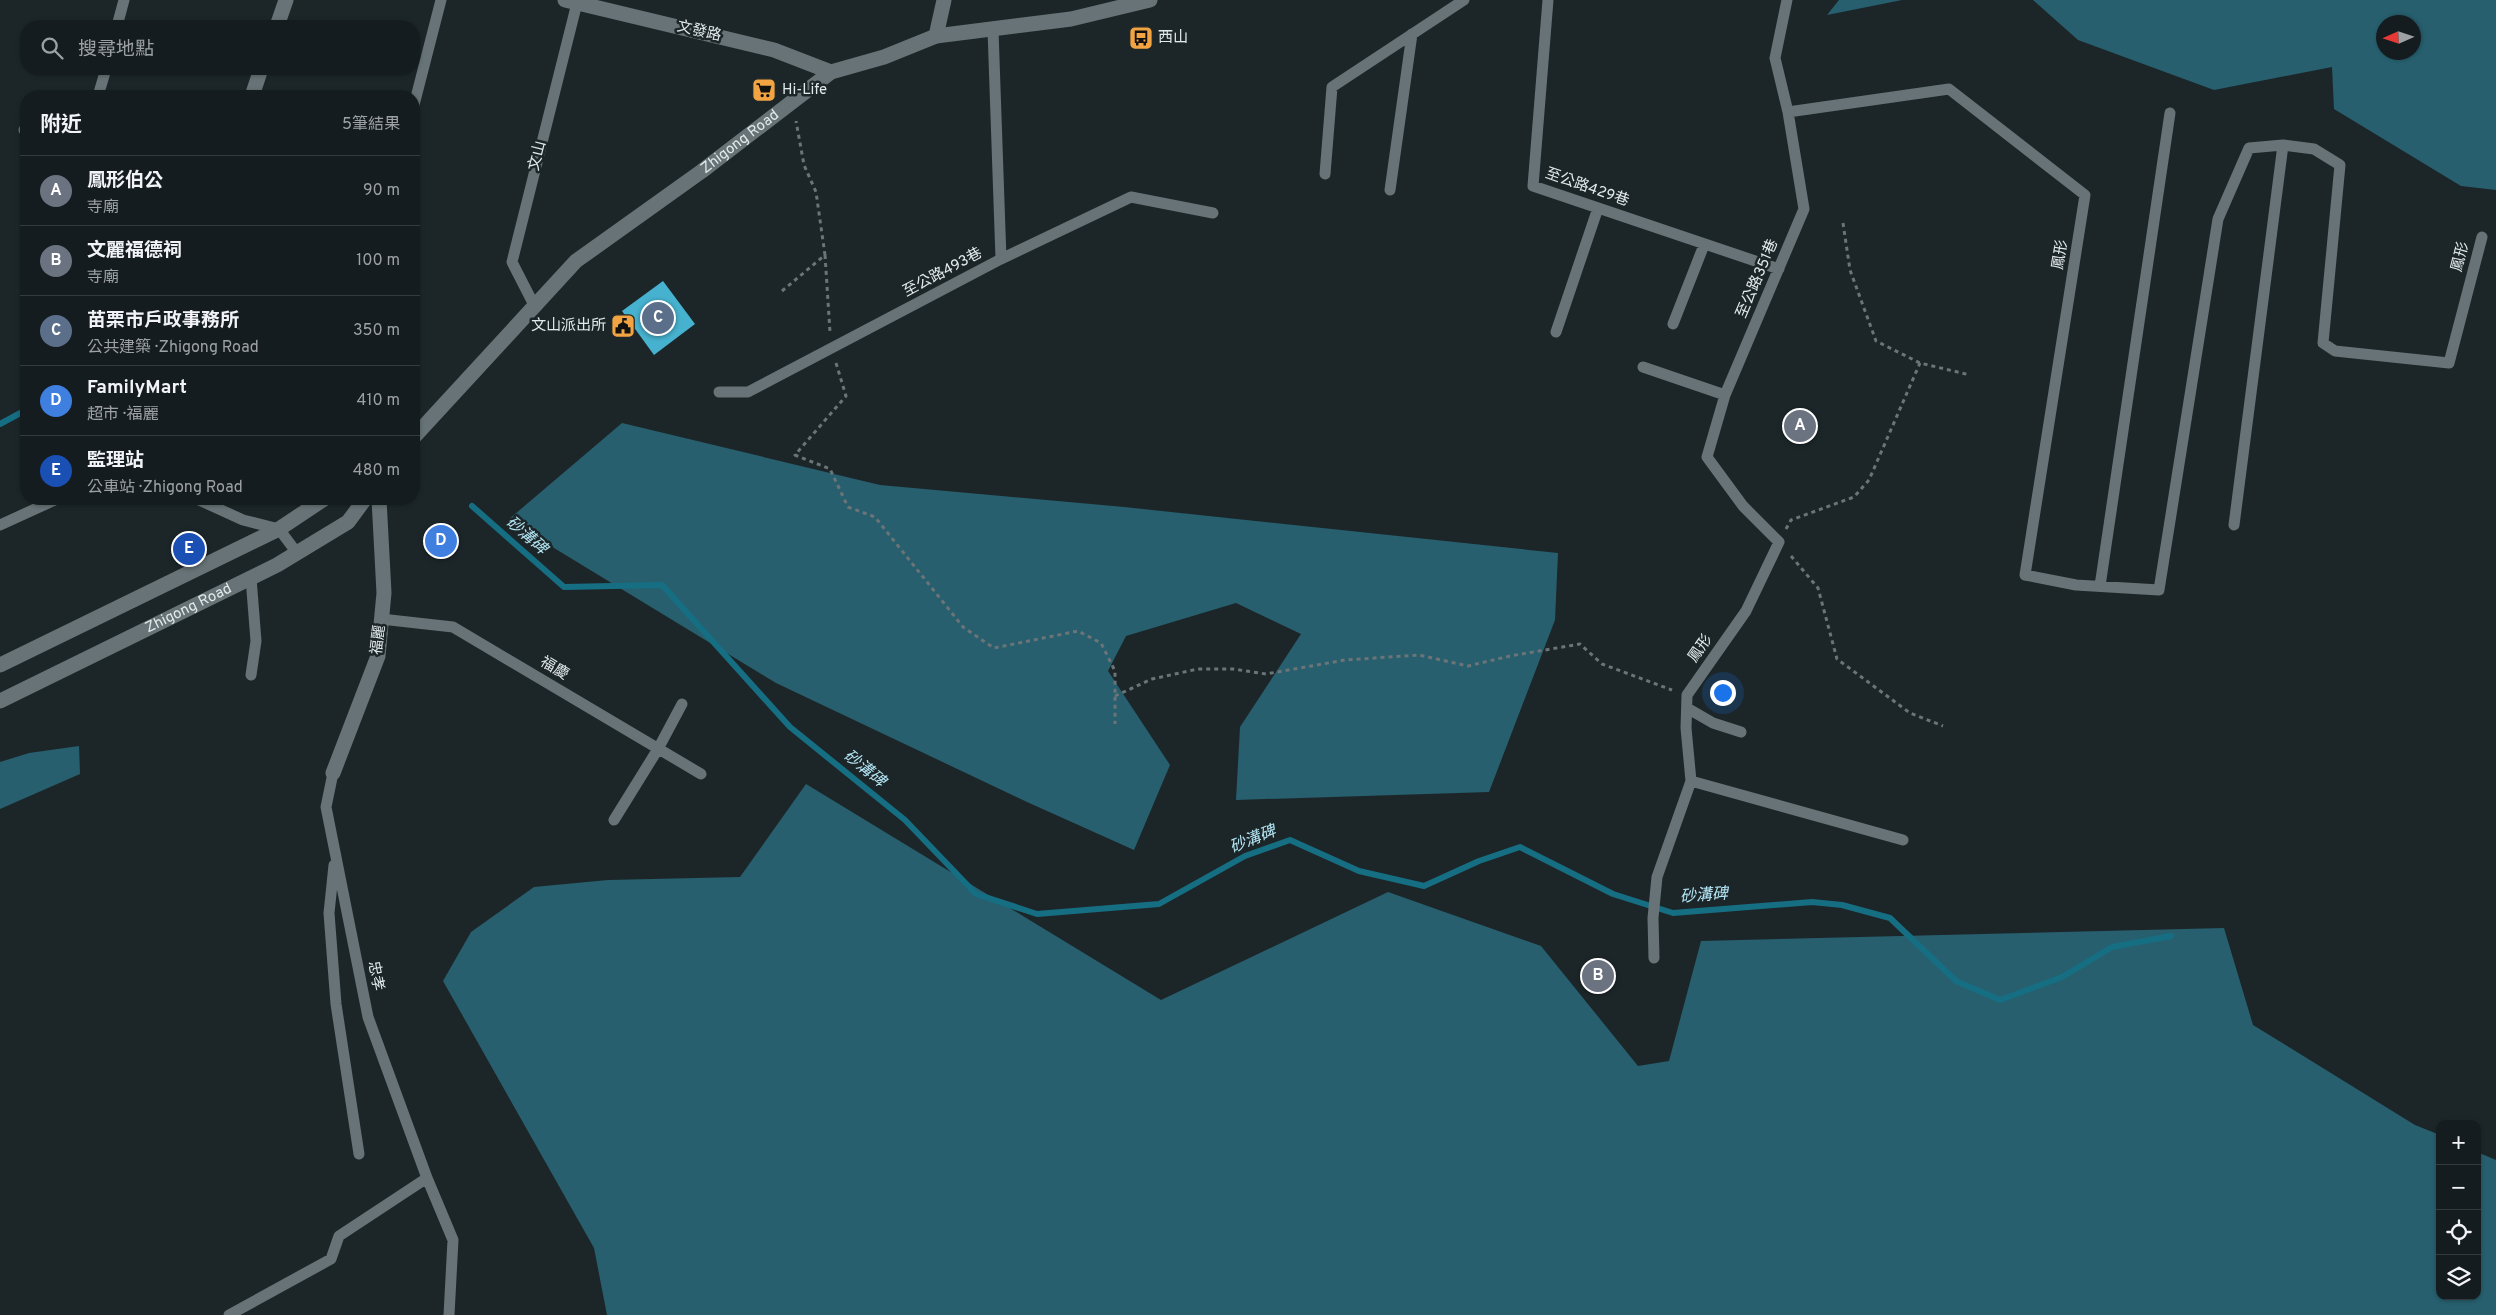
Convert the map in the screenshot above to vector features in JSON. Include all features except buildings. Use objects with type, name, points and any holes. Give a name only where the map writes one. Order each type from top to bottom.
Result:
[{"type":"street","points":[[279,20],[286,0]]},
{"type":"street","points":[[936,36],[944,0]]},
{"type":"street","name":"Zhigong Road","points":[[420,430],[576,261],[702,171],[831,72],[884,57],[936,36],[1071,19],[1150,0]]},
{"type":"street","name":"文發路","points":[[571,1],[774,50],[831,72]]},
{"type":"street","points":[[254,90],[260,75]]},
{"type":"street","points":[[0,665],[279,529],[315,505]]},
{"type":"street","name":"Zhigong Road","points":[[0,701],[251,578],[297,553],[348,522],[361,505]]},
{"type":"street","name":"福麗","points":[[333,773],[378,656],[384,593],[379,505]]},
{"type":"lane","points":[[119,20],[124,0]]},
{"type":"lane","points":[[418,90],[441,0]]},
{"type":"lane","points":[[1325,174],[1332,86],[1464,0]]},
{"type":"lane","name":"至公路429巷","points":[[1548,0],[1533,186],[1778,269]]},
{"type":"lane","name":"至公路351巷","points":[[1779,542],[1743,506],[1708,457],[1725,395],[1804,209],[1788,112],[1775,58],[1787,0]]},
{"type":"lane","name":"文山","points":[[534,305],[512,262],[571,1]]},
{"type":"lane","name":"至公路493巷","points":[[719,392],[748,392],[1001,259],[993,30]]},
{"type":"lane","points":[[1390,190],[1412,34]]},
{"type":"lane","points":[[100,90],[104,75]]},
{"type":"lane","name":"鳳形","points":[[1788,112],[1949,89],[2085,195],[2025,575],[2076,585],[2160,590],[2218,219],[2249,148],[2283,145],[2314,149],[2340,165],[2323,343],[2335,351],[2450,362],[2482,237]]},
{"type":"lane","points":[[2100,586],[2170,113]]},
{"type":"lane","points":[[2234,525],[2283,145]]},
{"type":"lane","points":[[1001,259],[1131,196],[1213,213]]},
{"type":"lane","points":[[1556,332],[1598,208]]},
{"type":"lane","points":[[1673,324],[1704,245]]},
{"type":"lane","points":[[1643,367],[1725,395]]},
{"type":"lane","points":[[0,525],[44,505]]},
{"type":"lane","points":[[210,505],[243,520],[279,529],[297,553]]},
{"type":"lane","name":"鳳形","points":[[1687,695],[1746,611],[1779,542]]},
{"type":"lane","points":[[251,578],[256,641],[251,675]]},
{"type":"lane","name":"福慶","points":[[381,619],[453,627],[701,774]]},
{"type":"lane","points":[[1654,958],[1653,918],[1657,877],[1691,781],[1686,728],[1687,695]]},
{"type":"lane","points":[[614,820],[658,749],[682,704]]},
{"type":"lane","points":[[1687,708],[1713,723],[1741,732]]},
{"type":"lane","name":"忠孝","points":[[333,773],[326,806],[368,1016],[427,1178],[453,1240],[449,1315]]},
{"type":"lane","points":[[1691,781],[1903,840]]},
{"type":"lane","points":[[335,855],[329,913],[331,940],[336,1004],[358,1154]]},
{"type":"lane","points":[[229,1315],[331,1259],[339,1236],[427,1178]]},
{"type":"path","points":[[790,103],[797,124],[804,165],[816,192],[825,256],[832,348],[846,396],[795,455],[830,469],[848,506],[875,517],[963,627],[994,648],[1078,631],[1101,642],[1115,670],[1116,724]]},
{"type":"path","points":[[1842,223],[1850,270],[1876,341],[1920,363],[1970,375]]},
{"type":"path","points":[[782,291],[825,256]]},
{"type":"path","points":[[1920,363],[1869,480],[1854,497],[1791,520],[1779,542],[1818,588],[1837,658],[1910,713],[1943,726]]},
{"type":"path","points":[[1115,696],[1152,679],[1198,669],[1233,669],[1266,674],[1345,660],[1419,655],[1468,666],[1510,656],[1580,644],[1602,664],[1687,695]]},
{"type":"shaded area","points":[[1839,0],[1902,0],[1827,15]]},
{"type":"shaded area","points":[[2033,0],[2496,0],[2496,190],[2461,186],[2334,109],[2332,67],[2214,90],[2078,40]]},
{"type":"shaded area","points":[[622,423],[880,485],[1124,507],[1558,553],[1555,620],[1489,792],[1236,800],[1240,727],[1301,634],[1236,603],[1126,636],[1108,671],[1170,765],[1134,850],[1027,802],[776,683],[508,520]]},
{"type":"shaded area","points":[[79,746],[80,774],[0,809],[0,762],[29,753]]},
{"type":"shaded area","points":[[806,784],[1161,1000],[1388,892],[1541,946],[1638,1066],[1669,1061],[1701,941],[2224,928],[2253,1025],[2415,1125],[2436,1133],[2436,1300],[2481,1300],[2481,1154],[2496,1160],[2496,1315],[607,1315],[594,1248],[443,981],[471,932],[534,887],[608,880],[740,877]]},
{"type":"waterway","name":"砂溝碑","points":[[0,424],[20,413]]},
{"type":"waterway","name":"砂溝碑","points":[[472,506],[564,587],[662,585],[790,727],[905,820],[976,894],[1037,914],[1159,904],[1245,856],[1290,840],[1359,871],[1424,886],[1479,861],[1520,847],[1613,894],[1673,913],[1812,902],[1842,905],[1890,918],[1956,981],[2000,1000],[2062,977],[2112,947],[2171,936]]},
{"type":"place","name":"西山","points":[[1141,38]]},
{"type":"place","name":"Hi-Life","points":[[764,90]]},
{"type":"place","name":"苗栗市戶政事務所","points":[[658,318]]},
{"type":"place","name":"文山派出所","points":[[623,326]]},
{"type":"place","name":"鳳形伯公","points":[[1800,426]]},
{"type":"place","name":"FamilyMart","points":[[441,541]]},
{"type":"place","name":"監理站","points":[[189,549]]},
{"type":"place","name":"文麗福德祠","points":[[1598,976]]}]
